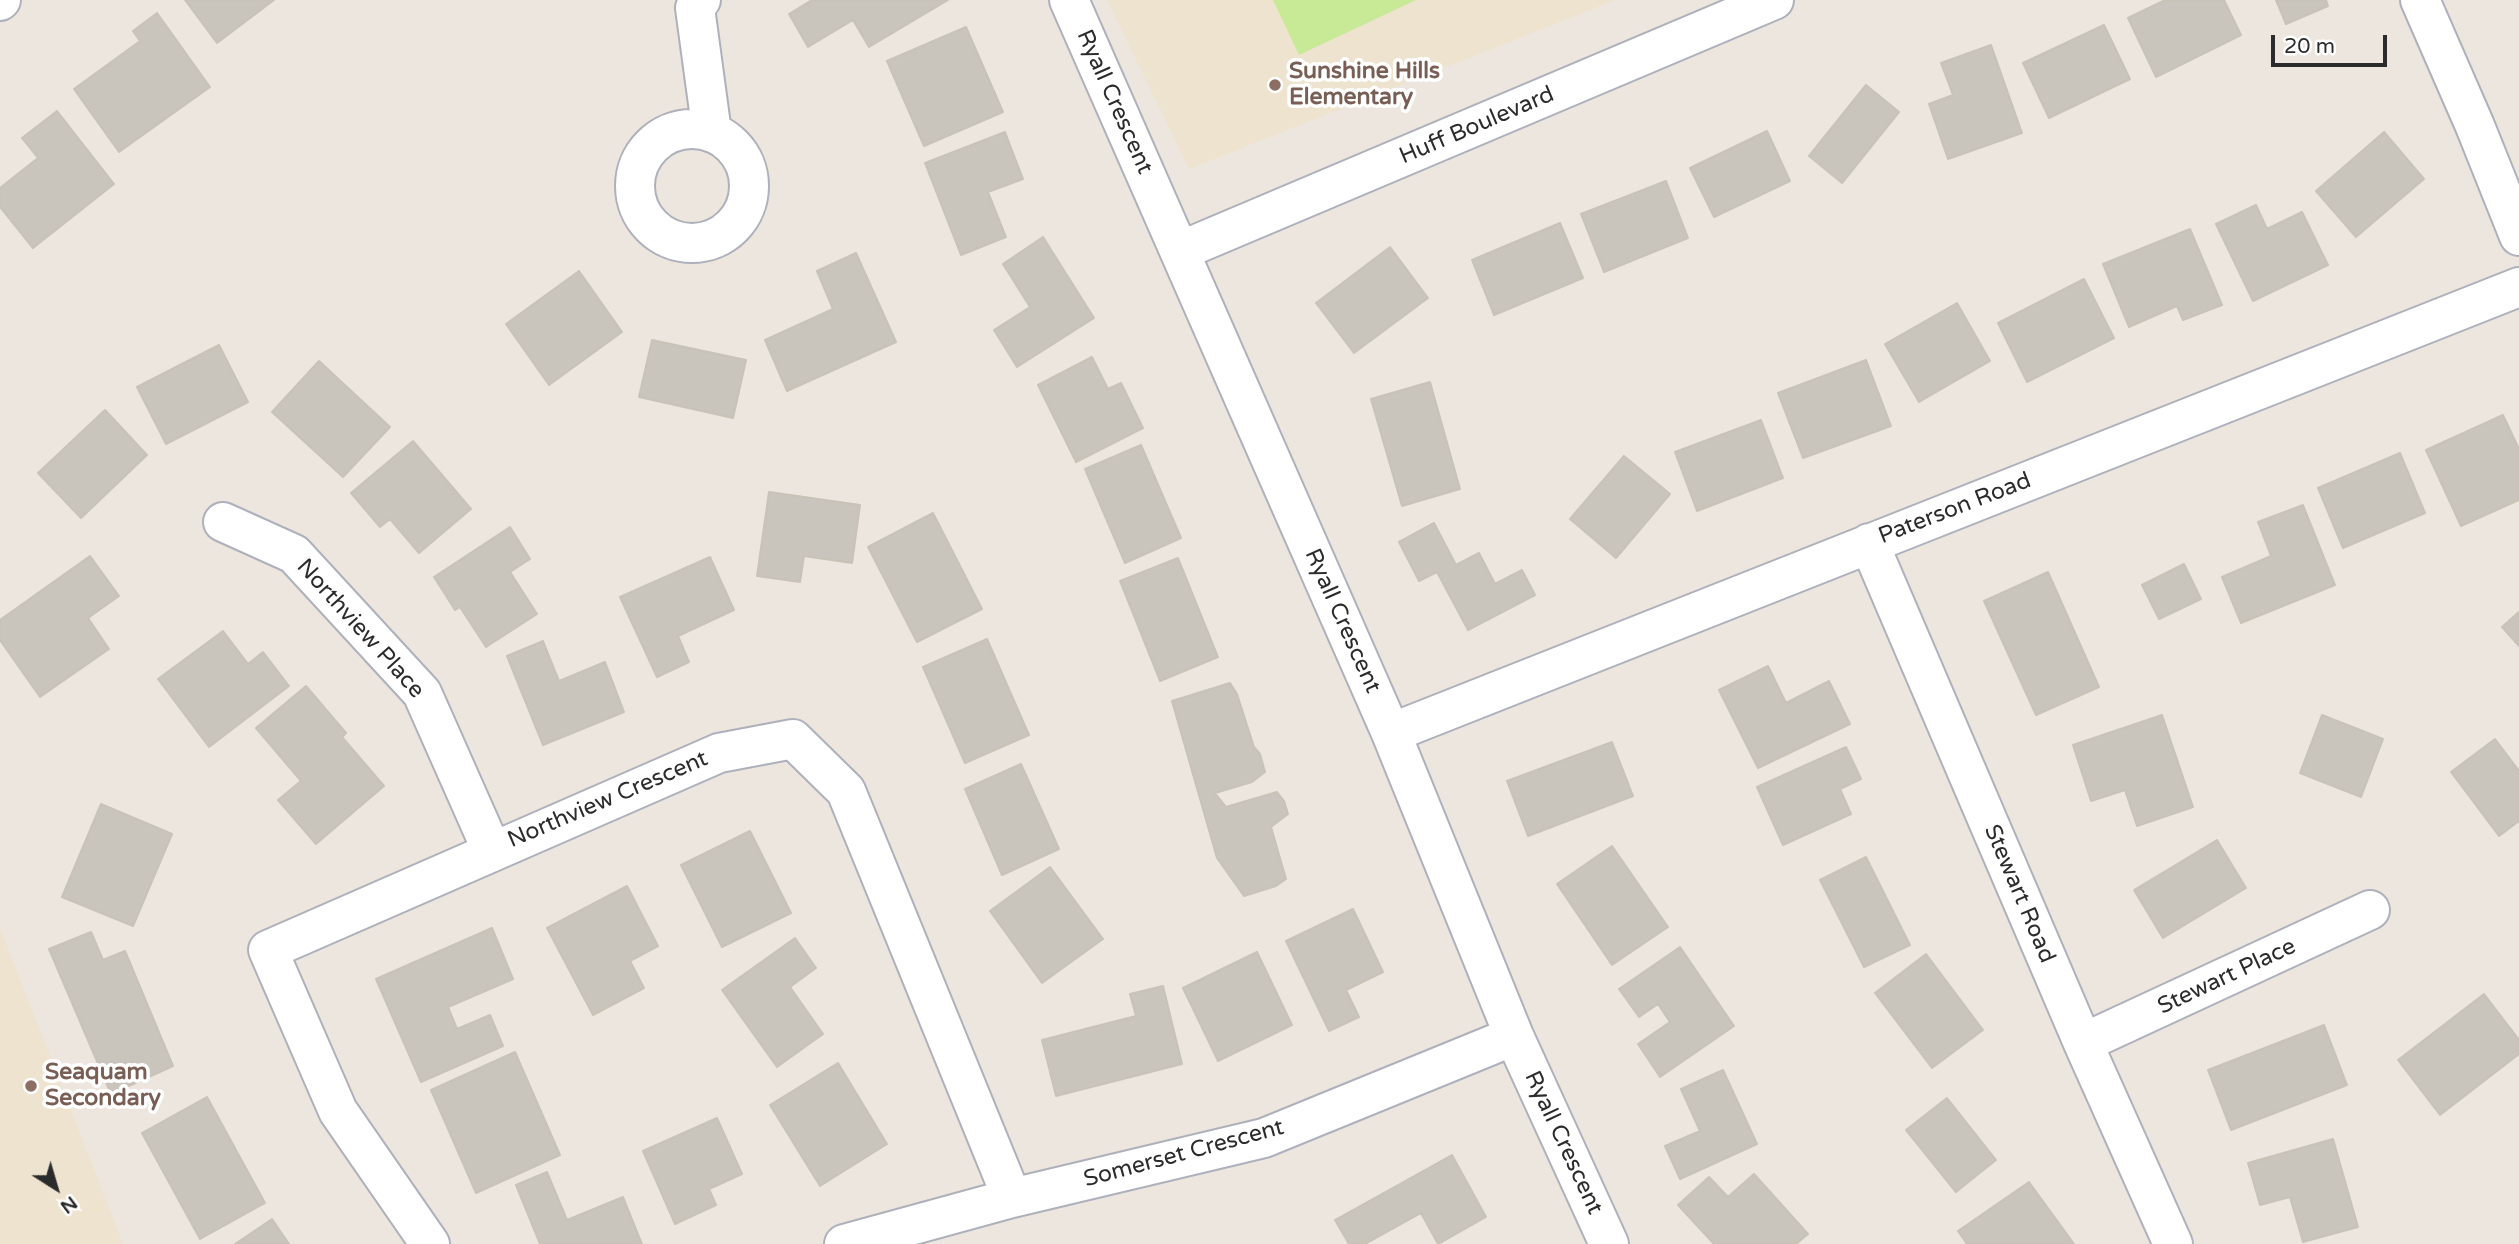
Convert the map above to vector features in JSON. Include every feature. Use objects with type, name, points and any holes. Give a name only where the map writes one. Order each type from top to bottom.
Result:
[{"type":"street","points":[[701,0],[695,8],[712,133]]},
{"type":"street","name":"Ryall Crescent","points":[[1069,0],[1391,733],[1514,1036],[1609,1244]]},
{"type":"street","name":"Huff Boulevard","points":[[1180,251],[1774,0]]},
{"type":"street","points":[[2420,0],[2519,236]]},
{"type":"street","name":"Paterson Road","points":[[1391,733],[2519,287]]},
{"type":"street","name":"Northview Place","points":[[223,522],[294,554],[422,693],[492,850]]},
{"type":"street","name":"Stewart Road","points":[[1869,543],[2083,1043],[2173,1244]]},
{"type":"street","name":"Northview Crescent","points":[[430,1244],[338,1111],[268,950],[719,753],[793,739],[846,790],[1012,1198]]},
{"type":"street","name":"Stewart Place","points":[[2083,1043],[2370,910]]},
{"type":"street","name":"Somerset Crescent","points":[[844,1244],[1012,1198],[1264,1138],[1514,1036]]},
{"type":"shaded area","name":"Sunshine Hills Elementary","points":[[1107,0],[1615,0],[1189,169]]},
{"type":"shaded area","name":"Seaquam Secondary","points":[[0,928],[123,1244],[0,1244]]},
{"type":"green space","points":[[1273,0],[1416,0],[1299,55]]},
{"type":"building","points":[[185,0],[274,0],[217,43]]},
{"type":"building","points":[[812,0],[948,0],[869,47],[853,20],[808,47],[789,14]]},
{"type":"building","points":[[2165,0],[2224,0],[2241,35],[2156,77],[2128,18]]},
{"type":"building","points":[[2276,0],[2326,0],[2328,6],[2286,24]]},
{"type":"building","points":[[157,13],[210,87],[119,152],[74,89],[140,41],[133,31]]},
{"type":"building","points":[[2104,25],[2130,79],[2049,118],[2023,63]]},
{"type":"building","points":[[966,27],[1003,112],[924,146],[887,61]]},
{"type":"building","points":[[1991,45],[2022,133],[1948,159],[1929,104],[1953,95],[1941,63]]},
{"type":"building","points":[[1866,85],[1899,112],[1842,183],[1809,156]]},
{"type":"building","points":[[57,111],[114,184],[33,248],[0,207],[0,188],[38,158],[22,138]]},
{"type":"building","points":[[1767,131],[1790,181],[1714,217],[1690,168]]},
{"type":"building","points":[[1005,132],[1023,179],[988,192],[1006,237],[961,255],[925,163]]},
{"type":"building","points":[[2384,132],[2424,179],[2356,237],[2316,191]]},
{"type":"building","points":[[1666,181],[1688,238],[1604,272],[1581,214]]},
{"type":"building","points":[[2256,205],[2267,229],[2302,212],[2328,265],[2253,301],[2216,224]]},
{"type":"building","points":[[1560,223],[1583,278],[1494,315],[1472,260]]},
{"type":"building","points":[[2190,229],[2222,305],[2183,320],[2177,306],[2129,327],[2103,264]]},
{"type":"building","points":[[1043,237],[1094,318],[1017,367],[994,330],[1030,307],[1003,264]]},
{"type":"building","points":[[1390,247],[1428,298],[1354,353],[1316,303]]},
{"type":"building","points":[[856,253],[896,342],[787,391],[765,340],[833,309],[817,271]]},
{"type":"building","points":[[579,271],[622,332],[549,385],[506,324]]},
{"type":"building","points":[[2084,279],[2114,338],[2027,382],[1998,323]]},
{"type":"building","points":[[1957,303],[1990,361],[1919,402],[1885,344]]},
{"type":"building","points":[[652,340],[746,360],[733,418],[639,397]]},
{"type":"building","points":[[219,345],[248,402],[166,444],[137,387]]},
{"type":"building","points":[[1092,357],[1108,389],[1121,383],[1143,428],[1076,462],[1038,385]]},
{"type":"building","points":[[1866,360],[1891,426],[1803,458],[1778,393]]},
{"type":"building","points":[[319,361],[390,427],[343,477],[272,412]]},
{"type":"building","points":[[1430,382],[1460,489],[1402,506],[1371,399]]},
{"type":"building","points":[[105,410],[147,455],[81,518],[38,473]]},
{"type":"building","points":[[2503,415],[2519,449],[2519,500],[2461,526],[2426,450]]},
{"type":"building","points":[[1761,420],[1783,478],[1697,511],[1675,452]]},
{"type":"building","points":[[413,441],[471,509],[419,553],[390,519],[380,527],[351,493]]},
{"type":"building","points":[[1141,445],[1181,538],[1125,563],[1085,469]]},
{"type":"building","points":[[2400,453],[2425,513],[2343,548],[2318,488]]},
{"type":"building","points":[[1624,456],[1670,494],[1616,558],[1570,519]]},
{"type":"building","points":[[769,492],[860,505],[852,563],[804,556],[800,582],[757,576]]},
{"type":"building","points":[[2303,505],[2335,585],[2241,623],[2222,577],[2271,556],[2258,522]]},
{"type":"building","points":[[933,513],[982,609],[917,642],[868,547]]},
{"type":"building","points":[[1434,523],[1456,565],[1479,553],[1495,584],[1522,570],[1535,595],[1468,630],[1437,572],[1419,581],[1399,542]]},
{"type":"building","points":[[510,527],[530,559],[510,572],[537,614],[486,647],[460,607],[455,610],[434,577]]},
{"type":"building","points":[[90,556],[119,596],[88,618],[109,649],[40,697],[0,640],[0,620]]},
{"type":"building","points":[[710,557],[734,610],[678,636],[689,662],[657,677],[620,597]]},
{"type":"building","points":[[1178,558],[1218,657],[1160,681],[1120,581]]},
{"type":"building","points":[[2184,564],[2201,599],[2159,619],[2142,585]]},
{"type":"building","points":[[2048,572],[2099,687],[2036,715],[1984,601]]},
{"type":"building","points":[[2519,612],[2519,646],[2502,627]]},
{"type":"building","points":[[223,631],[248,664],[263,652],[289,686],[209,747],[158,679]]},
{"type":"building","points":[[987,639],[1029,735],[965,763],[923,667]]},
{"type":"building","points":[[543,641],[559,681],[605,662],[624,712],[543,745],[507,656]]},
{"type":"building","points":[[1768,666],[1786,703],[1829,681],[1850,724],[1758,768],[1719,690]]},
{"type":"building","points":[[1230,683],[1237,694],[1265,772],[1252,782],[1215,793],[1226,807],[1277,792],[1284,801],[1288,814],[1271,827],[1286,879],[1276,886],[1244,896],[1217,858],[1172,701]]},
{"type":"building","points":[[306,686],[346,733],[342,737],[384,786],[316,844],[278,800],[301,781],[256,728]]},
{"type":"building","points":[[2162,715],[2193,807],[2137,826],[2125,790],[2091,801],[2073,745]]},
{"type":"building","points":[[2322,715],[2383,739],[2361,797],[2300,773]]},
{"type":"building","points":[[2495,739],[2519,771],[2519,821],[2499,836],[2451,772]]},
{"type":"building","points":[[1612,742],[1633,796],[1528,836],[1507,781]]},
{"type":"building","points":[[1846,747],[1861,779],[1840,789],[1851,814],[1783,845],[1757,787]]},
{"type":"building","points":[[1021,764],[1059,849],[1002,875],[965,789]]},
{"type":"building","points":[[101,804],[172,834],[133,926],[62,897]]},
{"type":"building","points":[[750,831],[791,913],[722,947],[681,865]]},
{"type":"building","points":[[2217,840],[2246,888],[2163,938],[2134,890]]},
{"type":"building","points":[[1612,846],[1668,927],[1612,965],[1557,884]]},
{"type":"building","points":[[1866,857],[1910,945],[1864,967],[1820,880]]},
{"type":"building","points":[[1050,867],[1103,939],[1042,983],[990,911]]},
{"type":"building","points":[[627,886],[658,946],[630,961],[644,988],[593,1015],[547,928]]},
{"type":"building","points":[[1353,909],[1383,972],[1346,990],[1359,1017],[1329,1031],[1286,941]]},
{"type":"building","points":[[492,928],[513,979],[448,1007],[457,1029],[490,1015],[503,1046],[421,1082],[376,979]]},
{"type":"building","points":[[91,932],[103,960],[125,951],[173,1066],[111,1094],[49,949]]},
{"type":"building","points":[[795,938],[816,968],[790,987],[823,1034],[777,1067],[722,990]]},
{"type":"building","points":[[1680,947],[1734,1026],[1660,1077],[1638,1044],[1670,1022],[1658,1004],[1639,1017],[1619,989]]},
{"type":"building","points":[[1257,952],[1292,1025],[1218,1061],[1183,988]]},
{"type":"building","points":[[1926,954],[1983,1030],[1932,1068],[1875,993]]},
{"type":"building","points":[[1163,986],[1182,1064],[1056,1096],[1042,1040],[1136,1016],[1130,994]]},
{"type":"building","points":[[2484,994],[2519,1040],[2519,1054],[2440,1115],[2398,1060]]},
{"type":"building","points":[[2324,1025],[2347,1085],[2231,1130],[2208,1070]]},
{"type":"building","points":[[515,1052],[560,1155],[476,1193],[431,1090]]},
{"type":"building","points":[[838,1063],[887,1144],[820,1186],[770,1105]]},
{"type":"building","points":[[1723,1070],[1757,1144],[1680,1179],[1665,1146],[1700,1131],[1681,1089]]},
{"type":"building","points":[[207,1097],[265,1203],[200,1239],[142,1133]]},
{"type":"building","points":[[1947,1098],[1996,1160],[1956,1192],[1906,1130]]},
{"type":"building","points":[[717,1118],[742,1174],[709,1189],[716,1205],[675,1224],[643,1151]]},
{"type":"building","points":[[2333,1139],[2358,1227],[2303,1242],[2290,1197],[2260,1205],[2248,1163]]},
{"type":"building","points":[[1452,1155],[1486,1217],[1438,1244],[1421,1213],[1365,1244],[1349,1244],[1335,1220]]},
{"type":"building","points":[[547,1172],[567,1220],[623,1197],[642,1244],[540,1244],[516,1185]]},
{"type":"building","points":[[1754,1174],[1808,1234],[1796,1244],[1714,1244],[1678,1205],[1709,1177],[1728,1197]]},
{"type":"building","points":[[2029,1182],[2074,1244],[1967,1244],[1958,1231]]},
{"type":"building","points":[[272,1219],[289,1244],[235,1244]]},
{"type":"place","name":"Sunshine Hills Elementary","points":[[1275,85]]},
{"type":"place","name":"Seaquam Secondary","points":[[31,1086]]}]
